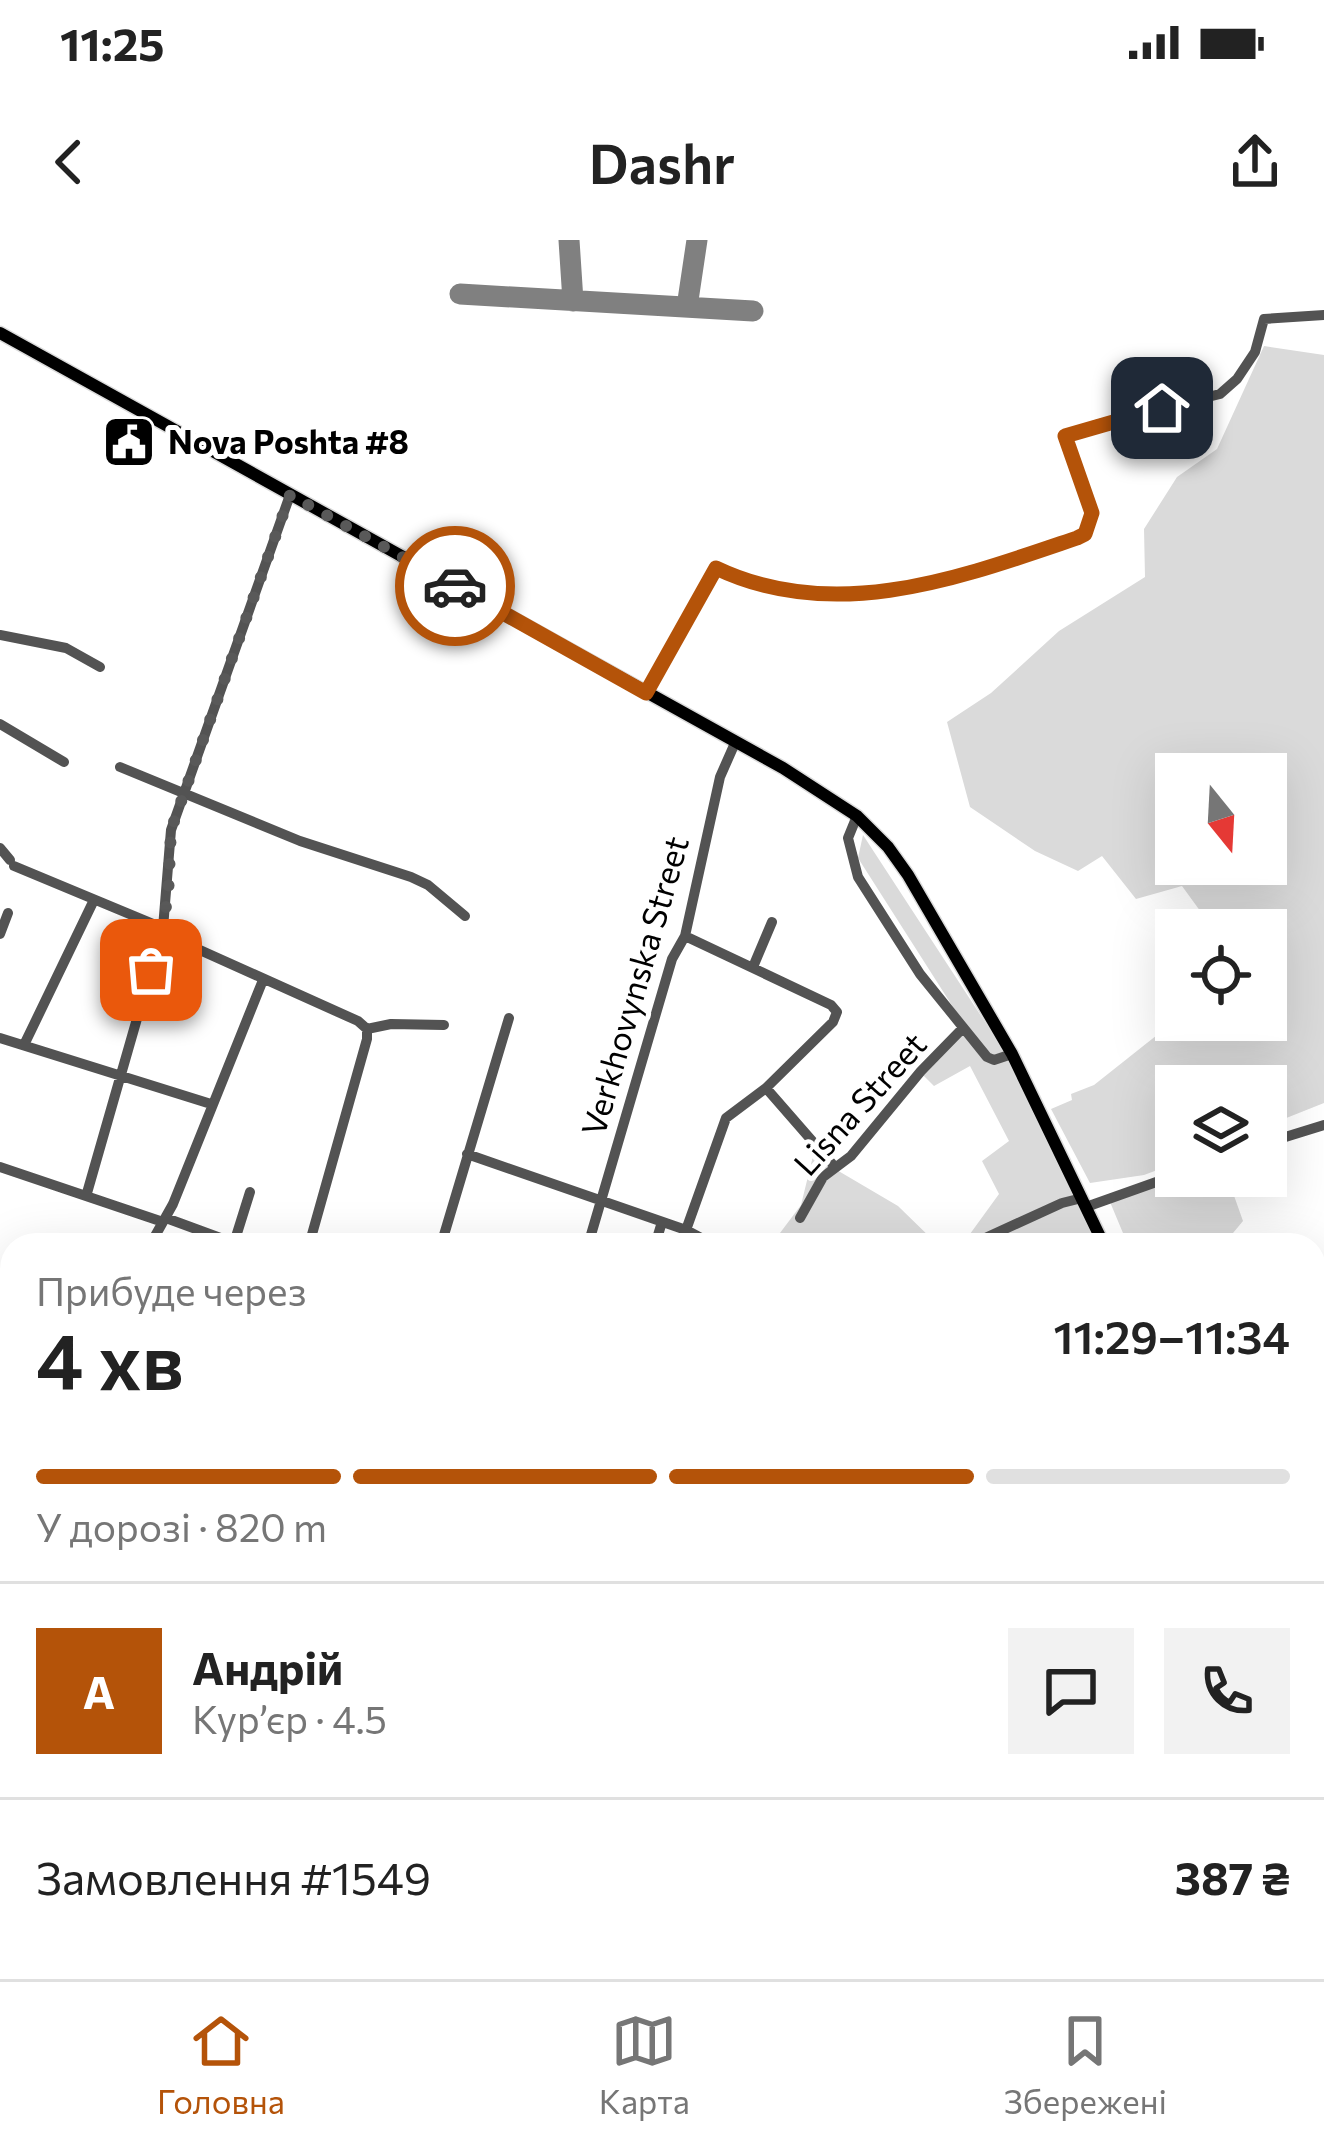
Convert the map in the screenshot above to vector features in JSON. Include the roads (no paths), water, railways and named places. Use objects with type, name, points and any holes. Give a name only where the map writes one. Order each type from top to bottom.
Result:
[{"type":"main road","points":[[0,333],[736,742],[857,816],[908,874],[1012,1054],[1098,1233]]},
{"type":"street","points":[[646,693],[716,568],[764,585],[827,594],[890,593],[948,580],[1077,538],[1085,534],[1092,513],[1065,436],[1220,394],[1255,352],[1264,319],[1324,315]]},
{"type":"street","points":[[87,1193],[163,931],[168,842],[290,495]]},
{"type":"street","points":[[0,635],[66,648],[100,667]]},
{"type":"street","points":[[0,724],[64,761]]},
{"type":"street","name":"Verkhovynska Street","points":[[592,1233],[672,959],[685,937],[720,777],[736,742]]},
{"type":"street","points":[[120,767],[300,841],[411,877],[465,916]]},
{"type":"street","points":[[857,816],[848,838],[855,870],[897,940],[962,1029],[994,1060],[1012,1054]]},
{"type":"street","points":[[0,848],[12,863],[367,1029],[391,1024],[444,1025]]},
{"type":"street","points":[[24,1045],[93,902]]},
{"type":"street","points":[[0,934],[8,913]]},
{"type":"street","points":[[753,967],[772,922]]},
{"type":"street","points":[[685,937],[831,1005],[837,1012],[766,1088],[726,1118],[686,1230]]},
{"type":"street","points":[[157,1233],[263,980]]},
{"type":"street","points":[[444,1233],[509,1018]]},
{"type":"street","points":[[312,1233],[367,1029]]},
{"type":"street","name":"Lisna Street","points":[[800,1217],[834,1166],[851,1156],[962,1029]]},
{"type":"street","points":[[0,1038],[211,1104]]},
{"type":"street","points":[[766,1088],[834,1166]]},
{"type":"street","points":[[1287,1136],[1324,1125]]},
{"type":"street","points":[[467,1154],[692,1233]]},
{"type":"street","points":[[0,1167],[203,1233]]},
{"type":"street","points":[[997,1233],[1061,1204],[1084,1203],[1155,1181]]},
{"type":"street","points":[[236,1233],[250,1192]]},
{"type":"street","points":[[659,1233],[662,1222]]},
{"type":"place","name":"Nova Poshta #8","points":[[129,442]]}]
